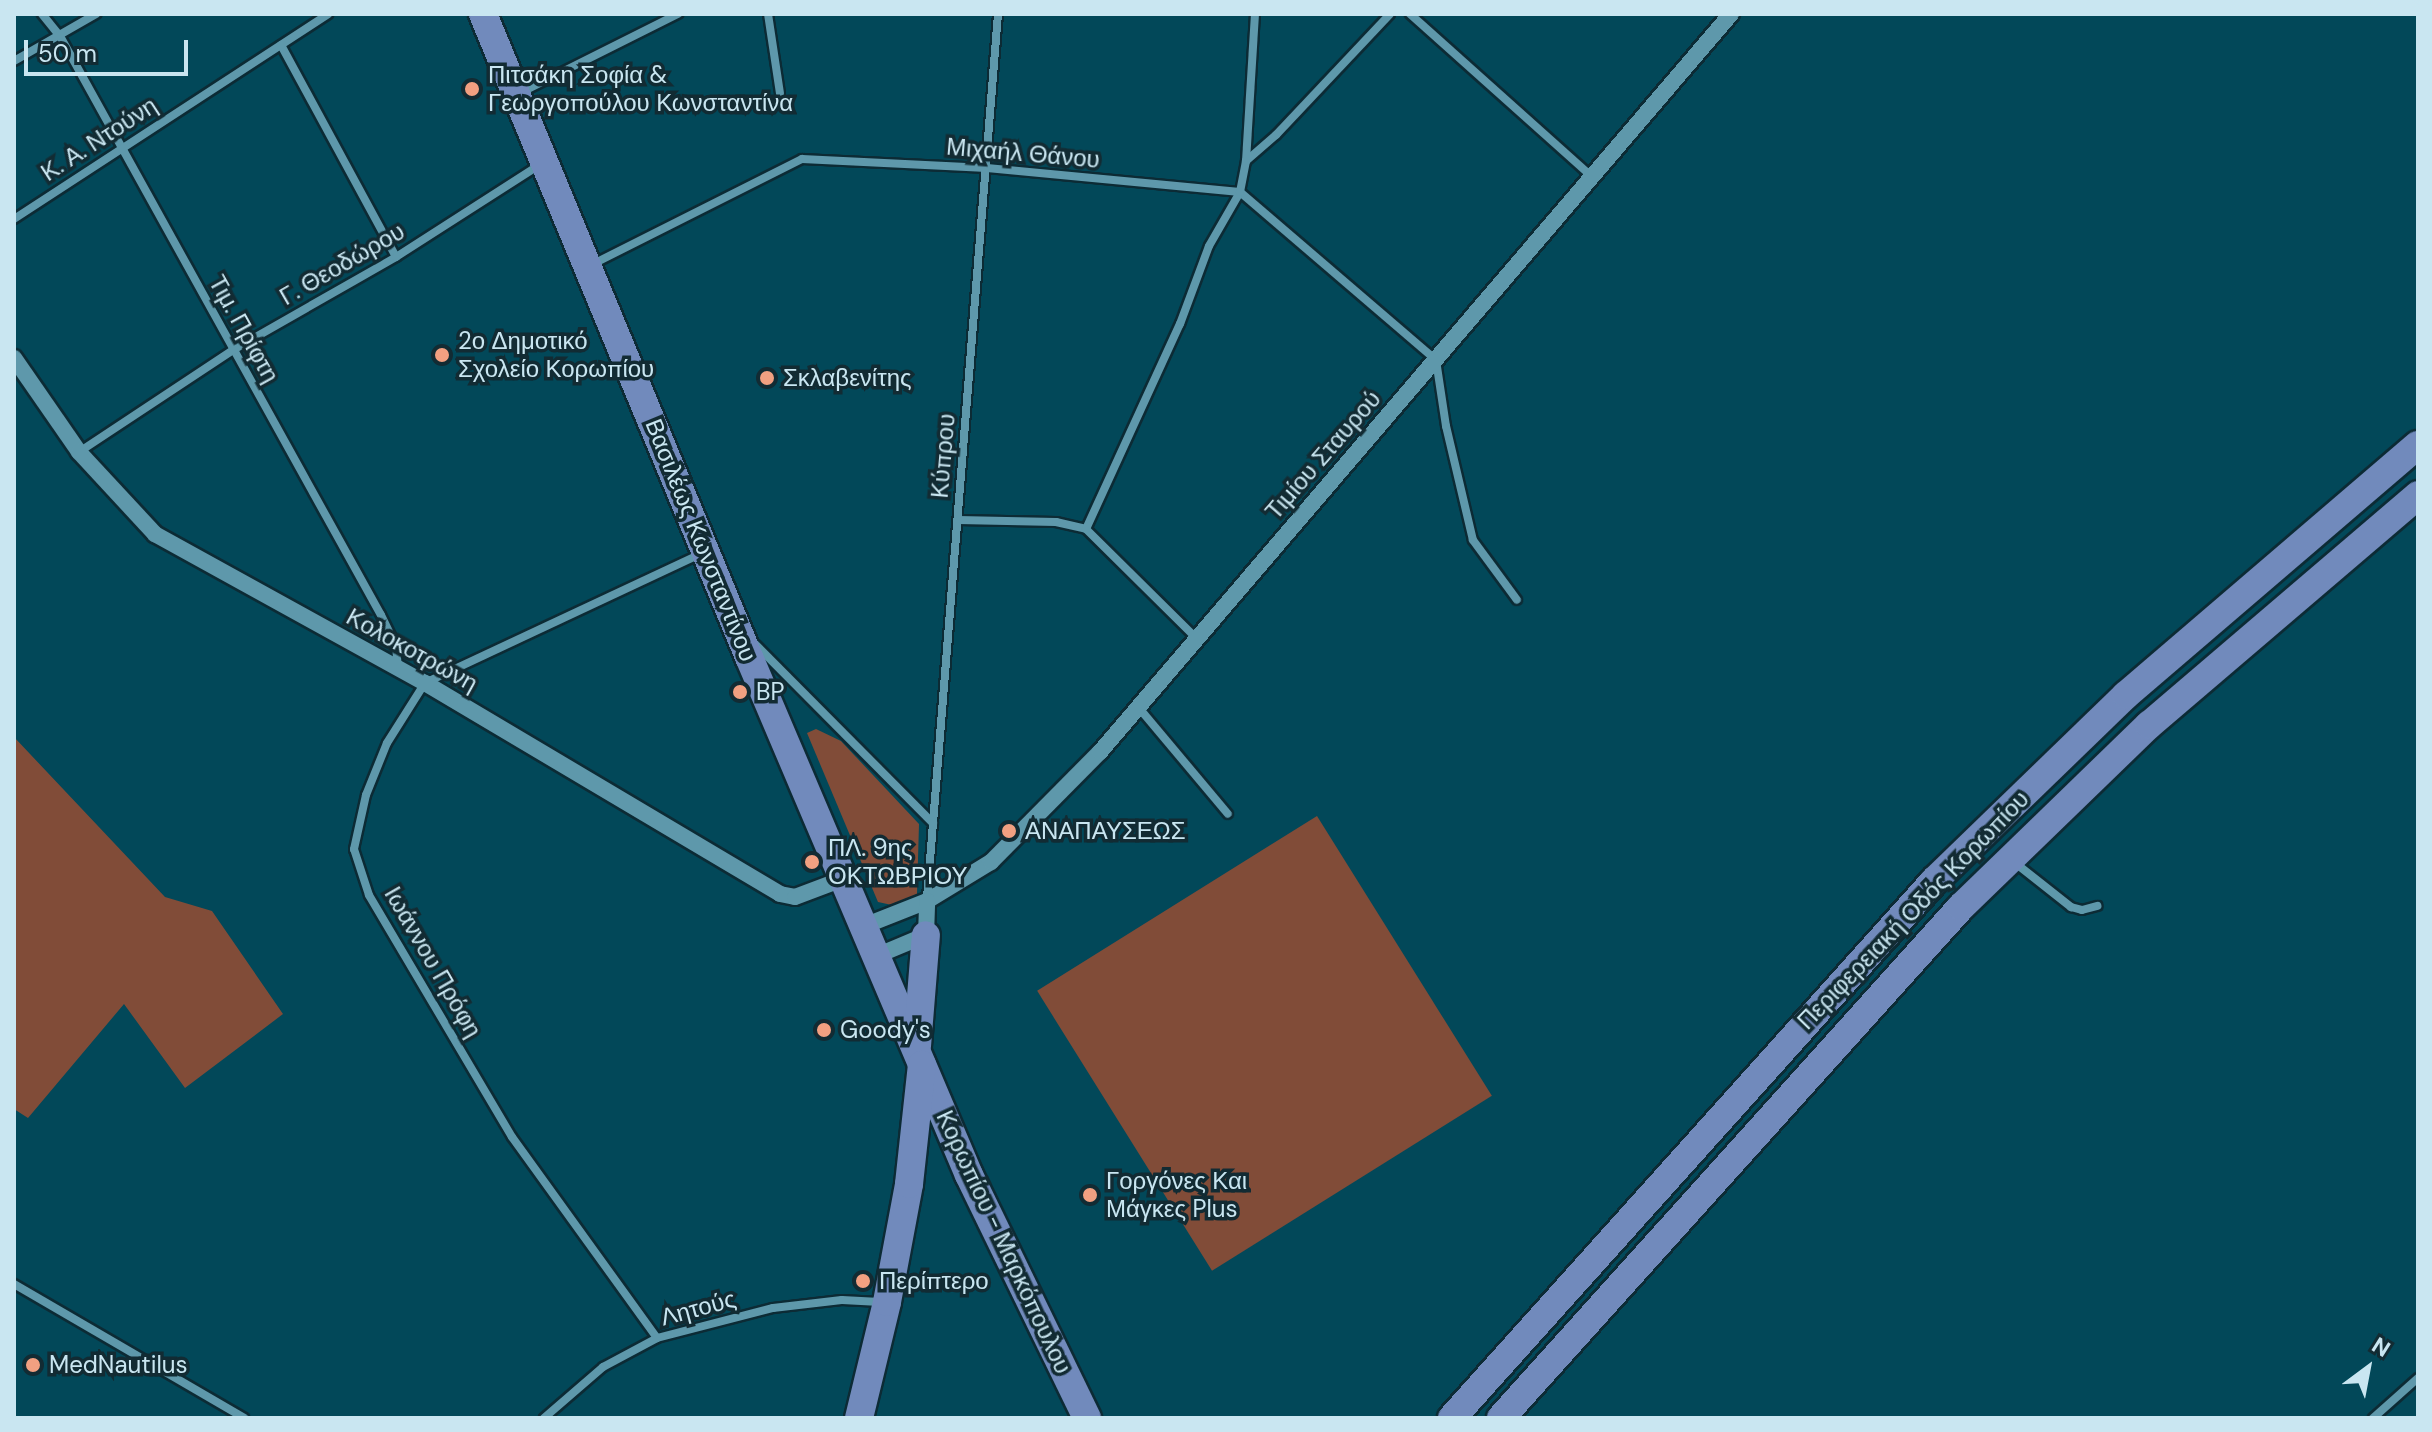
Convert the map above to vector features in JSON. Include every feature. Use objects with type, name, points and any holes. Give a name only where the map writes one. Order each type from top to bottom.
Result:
[{"type":"main road","name":"Βασιλέως Κωνσταντίνου","points":[[483,14],[920,1058]]},
{"type":"main road","name":"Περιφερειακή Οδός Κορωπίου","points":[[1452,1418],[1934,881],[2126,695],[2418,445]]},
{"type":"main road","name":"Περιφερειακή Οδός Κορωπίου","points":[[1501,1418],[1848,1029],[2010,859],[2149,725],[2418,495]]},
{"type":"main road","points":[[859,1418],[887,1302],[909,1184],[926,935]]},
{"type":"main road","name":"Κορωπίου - Μαρκόπουλου","points":[[920,1058],[969,1175],[1087,1418]]},
{"type":"street","name":"Τιμ. Πρίφτη","points":[[42,14],[60,36],[381,615],[396,646],[398,668]]},
{"type":"street","points":[[14,61],[96,14]]},
{"type":"street","name":"Κ. Α. Ντούνη","points":[[14,219],[328,14]]},
{"type":"street","points":[[515,95],[678,14]]},
{"type":"street","points":[[768,14],[780,93]]},
{"type":"street","name":"Κύπρου","points":[[927,901],[998,14]]},
{"type":"street","points":[[1086,529],[1180,324],[1209,246],[1240,192],[1246,161],[1255,14]]},
{"type":"street","points":[[1246,161],[1276,135],[1390,14]]},
{"type":"street","points":[[1410,14],[1591,176]]},
{"type":"street","name":"Τιμίου Σταυρού","points":[[864,926],[927,901],[958,885],[991,862],[1100,752],[1731,14]]},
{"type":"street","points":[[281,45],[396,257]]},
{"type":"street","name":"Μιχαήλ Θάνου","points":[[588,267],[802,159],[987,168],[1240,192]]},
{"type":"street","name":"Γ. Θεοδώρου","points":[[79,452],[233,350],[396,257],[545,162]]},
{"type":"street","points":[[1240,192],[1436,360],[1446,426],[1473,540],[1517,600]]},
{"type":"street","name":"Κολοκοτρώνη","points":[[14,358],[79,452],[155,534],[425,683],[780,894],[795,897],[843,879]]},
{"type":"street","points":[[958,520],[1056,522],[1086,529],[1197,639]]},
{"type":"street","points":[[425,683],[706,551]]},
{"type":"street","points":[[737,626],[933,823]]},
{"type":"street","name":"Ιωάννου Πρόφη","points":[[425,683],[387,743],[366,795],[354,849],[369,895],[512,1137],[657,1338]]},
{"type":"street","points":[[1138,707],[1228,814]]},
{"type":"street","points":[[2010,859],[2071,907],[2082,910],[2097,906]]},
{"type":"street","points":[[876,956],[926,935],[927,901]]},
{"type":"street","points":[[14,1284],[244,1418]]},
{"type":"street","name":"Λητούς","points":[[544,1418],[603,1367],[657,1338],[773,1308],[842,1300],[887,1302]]},
{"type":"street","points":[[2373,1418],[2418,1378]]},
{"type":"shaded area","points":[[816,729],[841,741],[919,824],[917,894],[901,907],[878,902],[807,733]]},
{"type":"shaded area","points":[[14,737],[165,897],[212,911],[283,1014],[185,1088],[124,1004],[28,1118],[14,1109]]},
{"type":"shaded area","points":[[1317,816],[1492,1096],[1212,1271],[1037,991]]},
{"type":"place","name":"Πιτσάκη Σοφία & Γεωργοπούλου Κωνσταντίνα","points":[[472,89]]},
{"type":"place","name":"2ο Δημοτικό Σχολείο Κορωπίου","points":[[442,355]]},
{"type":"place","name":"Σκλαβενίτης","points":[[767,378]]},
{"type":"place","name":"BP","points":[[740,692]]},
{"type":"place","name":"ΑΝΑΠΑΥΣΕΩΣ","points":[[1009,831]]},
{"type":"place","name":"ΠΛ. 9ης ΟΚΤΩΒΡΙΟΥ","points":[[812,862]]},
{"type":"place","name":"Goody's","points":[[824,1030]]},
{"type":"place","name":"Γοργόνες Και Μάγκες Plus","points":[[1090,1195]]},
{"type":"place","name":"Περίπτερο","points":[[863,1281]]},
{"type":"place","name":"MedNautilus","points":[[33,1365]]}]
